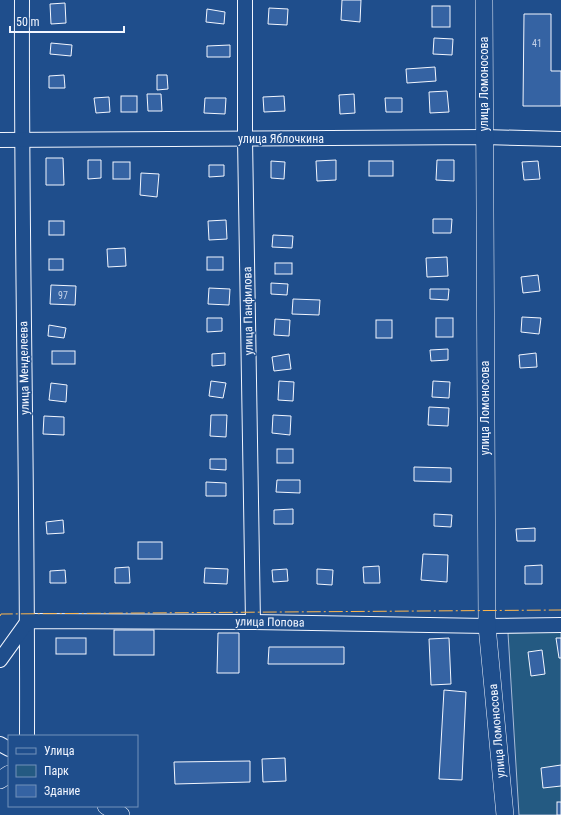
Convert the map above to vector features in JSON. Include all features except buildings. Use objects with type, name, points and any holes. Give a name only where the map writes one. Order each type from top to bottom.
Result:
[{"type":"street","name":"улица Менделеева","points":[[22,0],[22,140],[28,620],[27,735]]},
{"type":"street","name":"улица Панфилова","points":[[245,0],[245,139],[253,622]]},
{"type":"street","name":"улица Ломоносова","points":[[484,0],[487,626],[505,815]]},
{"type":"street","name":"улица Яблочкина","points":[[0,140],[484,137],[561,140]]},
{"type":"street","name":"улица Попова","points":[[28,620],[487,626],[561,625]]},
{"type":"street","points":[[0,660],[28,620]]},
{"type":"street","points":[[108,807],[121,815]]},
{"type":"green space","points":[[561,632],[561,815],[519,815],[508,633]]},
{"type":"power","points":[[0,616],[1,614],[561,610]]}]
